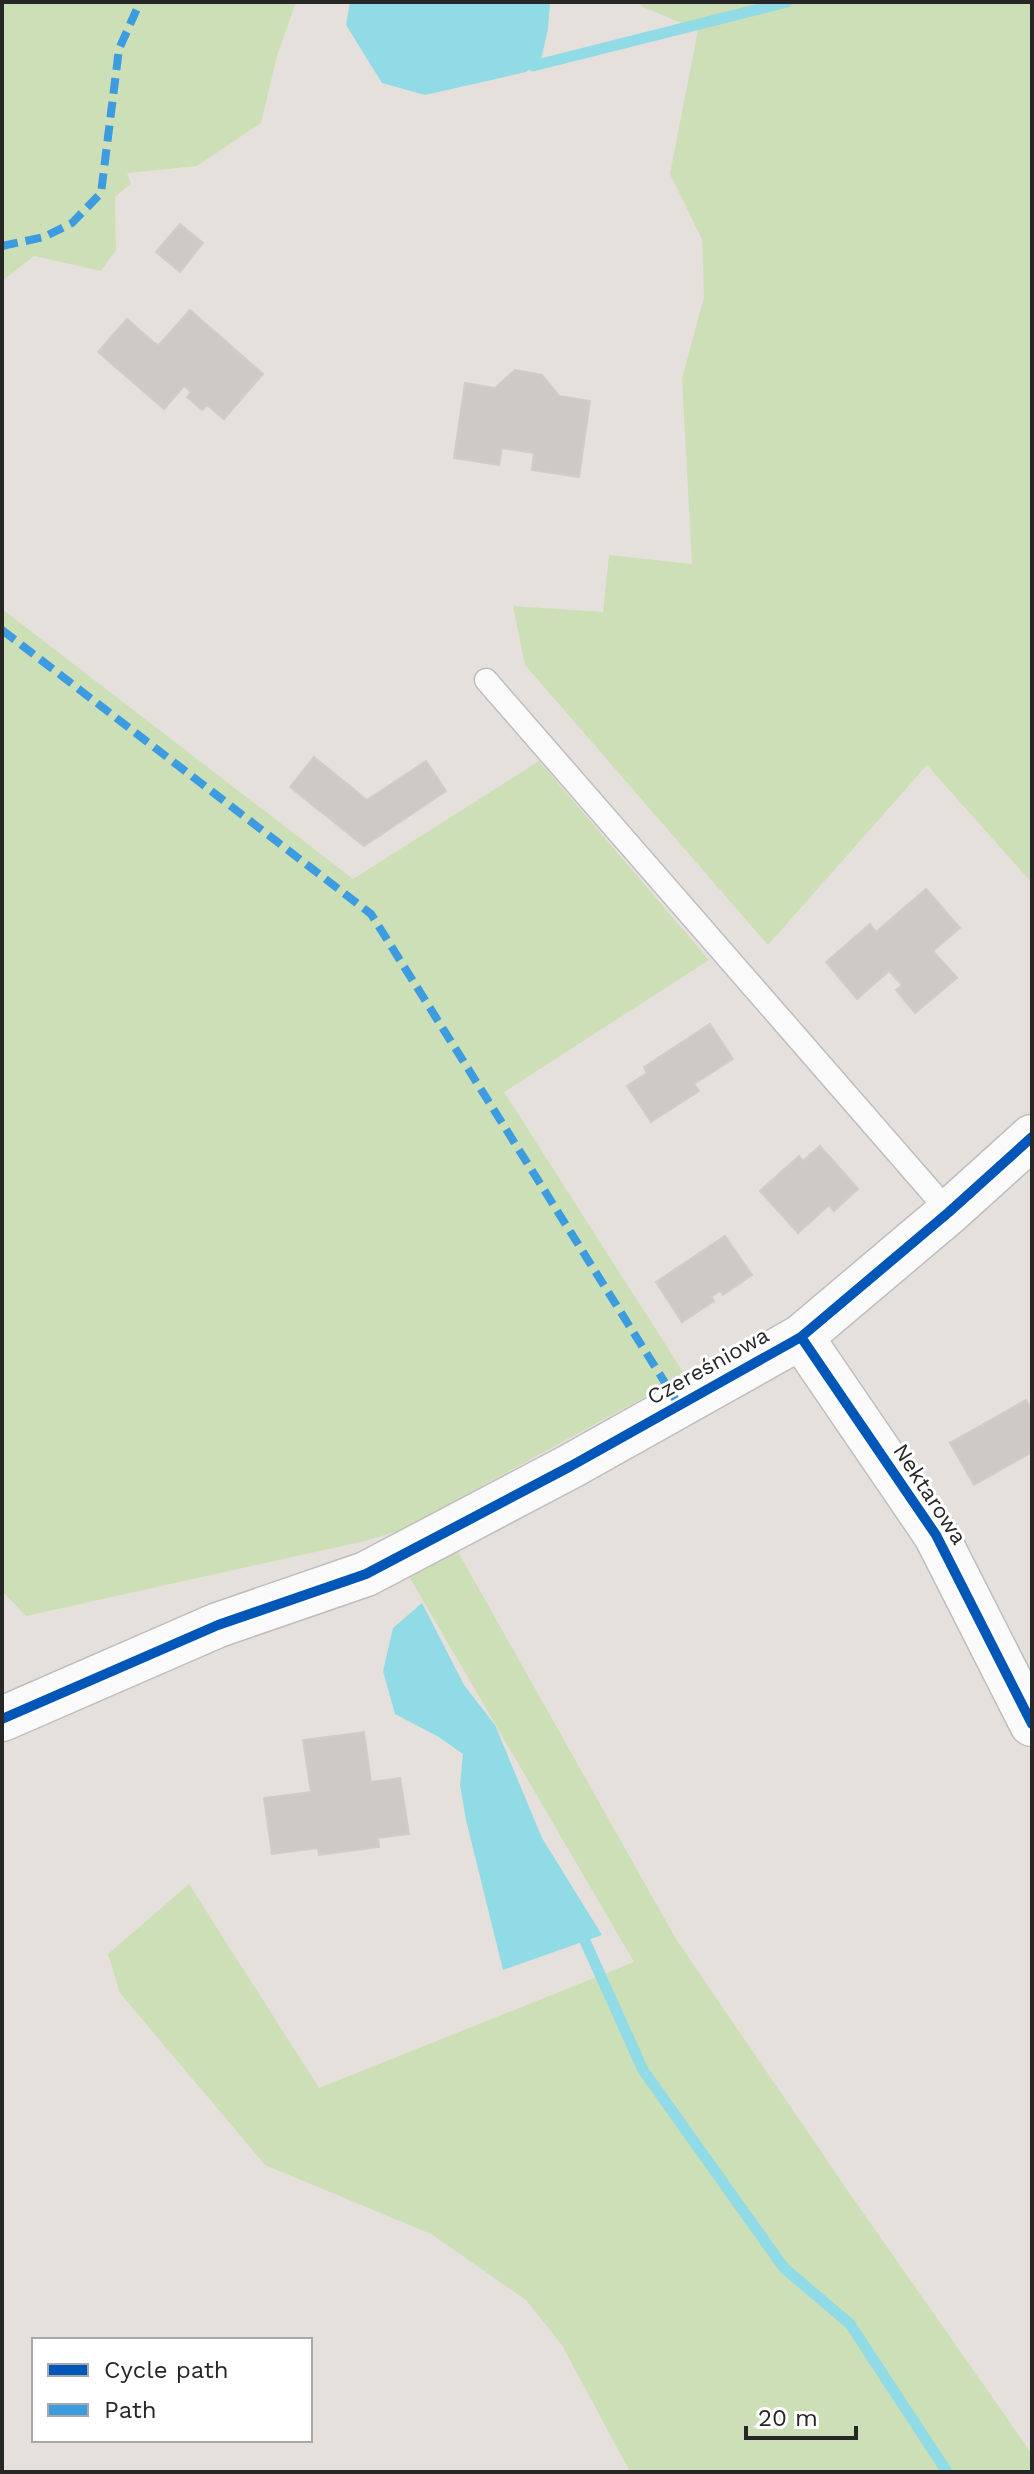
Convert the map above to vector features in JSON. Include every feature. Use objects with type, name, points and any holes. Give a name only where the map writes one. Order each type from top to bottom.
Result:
[{"type":"street","name":"Czereśniowa","points":[[2,1719],[218,1625],[366,1574],[571,1466],[801,1337],[1032,1137]]},
{"type":"street","name":"Nektarowa","points":[[801,1337],[936,1535],[1032,1724]]},
{"type":"lane","points":[[486,680],[949,1212]]},
{"type":"green space","points":[[2,2],[296,2],[277,56],[261,123],[197,166],[127,173],[131,183],[115,197],[116,250],[101,271],[34,256],[2,281]]},
{"type":"green space","points":[[638,2],[1032,2],[1032,883],[927,765],[768,945],[525,665],[513,606],[603,612],[609,555],[692,564],[682,379],[704,297],[702,239],[670,174],[698,30],[643,7]]},
{"type":"green space","points":[[2,609],[353,879],[539,761],[709,960],[504,1092],[685,1375],[401,1530],[365,1541],[26,1616],[2,1591]]},
{"type":"green space","points":[[457,1550],[676,1939],[1032,2454],[1032,2472],[630,2472],[562,2345],[526,2300],[431,2234],[265,2165],[120,1993],[108,1954],[189,1884],[319,2088],[634,1962],[410,1578]]},
{"type":"water","points":[[350,2],[550,2],[541,60],[526,72],[425,95],[382,83],[346,25]]},
{"type":"water","points":[[422,1603],[464,1685],[495,1725],[542,1838],[602,1935],[503,1970],[466,1820],[460,1785],[463,1754],[395,1714],[383,1671],[393,1628]]},
{"type":"building","points":[[180,224],[203,243],[180,272],[156,252]]},
{"type":"building","points":[[190,310],[263,374],[224,419],[207,405],[202,410],[187,397],[191,392],[184,386],[164,409],[98,352],[127,319],[158,346]]},
{"type":"building","points":[[515,370],[542,375],[559,396],[590,401],[579,477],[532,470],[534,453],[502,448],[499,465],[454,458],[465,383],[495,388]]},
{"type":"building","points":[[314,757],[367,800],[426,761],[446,791],[364,846],[290,787]]},
{"type":"building","points":[[926,889],[960,928],[933,951],[957,978],[915,1013],[896,990],[902,985],[889,971],[857,999],[826,962],[870,924],[876,932]]},
{"type":"building","points":[[710,1024],[733,1059],[694,1084],[699,1091],[651,1122],[627,1086],[647,1073],[644,1067]]},
{"type":"building","points":[[820,1146],[858,1189],[834,1211],[829,1205],[798,1233],[760,1191],[799,1156],[803,1161]]},
{"type":"building","points":[[725,1236],[752,1275],[723,1295],[720,1291],[711,1297],[714,1301],[682,1322],[656,1282]]},
{"type":"building","points":[[1026,1400],[1032,1410],[1032,1452],[974,1485],[950,1443]]},
{"type":"building","points":[[364,1732],[371,1782],[400,1778],[409,1834],[378,1838],[379,1847],[319,1855],[318,1848],[272,1854],[264,1798],[311,1792],[303,1740]]},
{"type":"waterway","points":[[533,66],[787,2]]},
{"type":"waterway","points":[[585,1941],[643,2070],[784,2268],[850,2324],[947,2472]]},
{"type":"marked path","points":[[2,246],[44,237],[72,223],[101,193],[119,49],[140,2]]},
{"type":"marked path","points":[[2,630],[371,914],[679,1405]]},
{"type":"cycle path","points":[[2,1719],[218,1625],[366,1574],[571,1466],[801,1337],[1032,1137]]},
{"type":"cycle path","points":[[801,1337],[936,1535],[1032,1724]]}]
